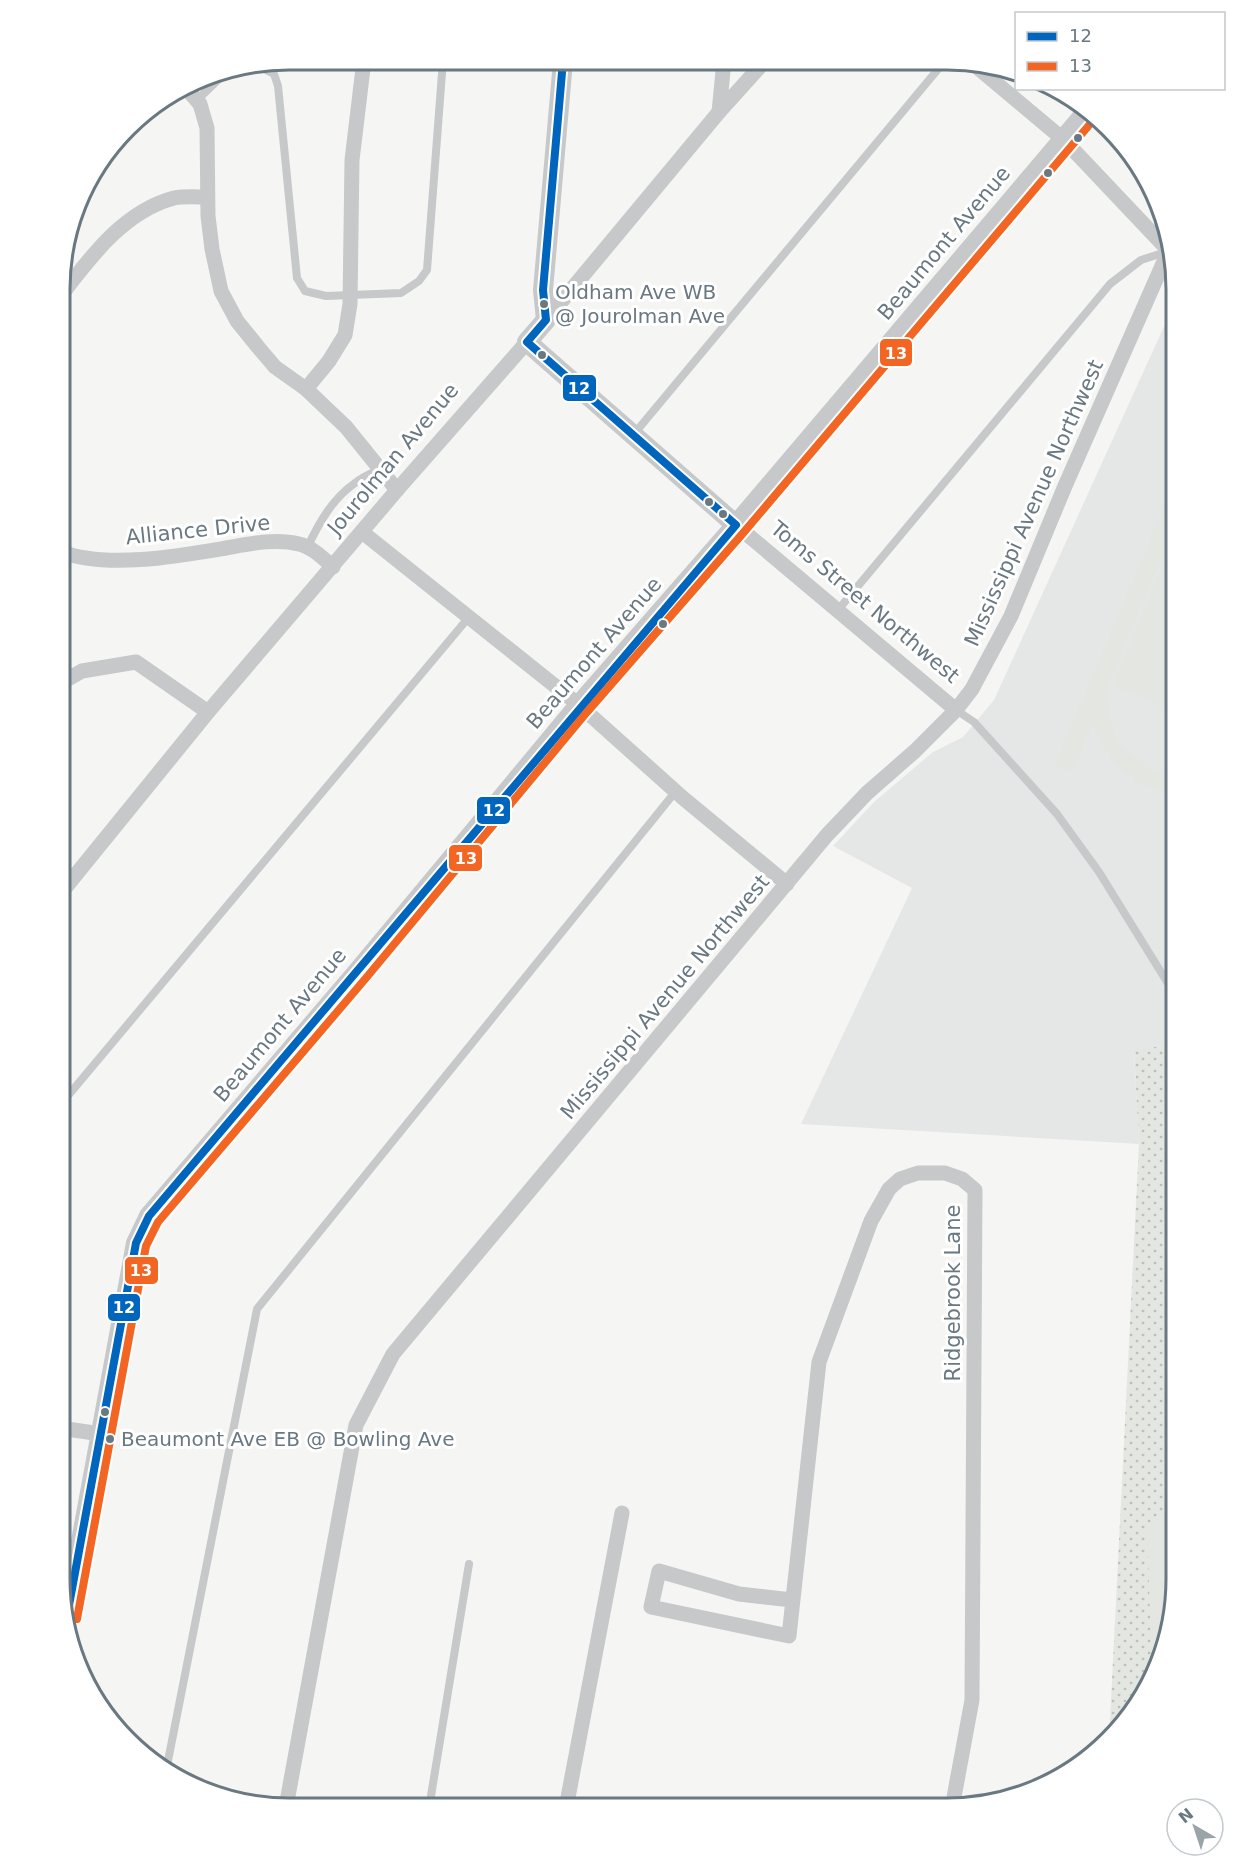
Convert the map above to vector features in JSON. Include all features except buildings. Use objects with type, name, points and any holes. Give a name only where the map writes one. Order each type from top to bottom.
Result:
[{"type":"street","points":[[306,389],[329,361],[345,335],[350,295],[352,160],[363,70]]},
{"type":"street","points":[[546,320],[543,290],[562,70]]},
{"type":"street","points":[[719,112],[723,70]]},
{"type":"street","name":"Jourolman Avenue","points":[[70,882],[208,712],[397,490],[546,320],[719,112],[757,70]]},
{"type":"street","points":[[985,74],[1064,140],[1161,243]]},
{"type":"street","points":[[192,94],[200,104],[207,128],[207,197],[212,249],[221,291],[237,321],[275,367],[306,389],[346,428],[397,490]]},
{"type":"street","name":"Beaumont Avenue","points":[[71,1599],[136,1243],[149,1216],[358,971],[579,705],[736,525],[1082,117]]},
{"type":"street","points":[[70,284],[112,234],[148,208],[176,198],[207,197]]},
{"type":"street","name":"Mississippi Avenue Northwest","points":[[288,1798],[356,1425],[393,1354],[827,835],[867,793],[915,751],[956,710],[972,689],[1011,616],[1065,486],[1165,260]]},
{"type":"street","name":"Toms Street Northwest","points":[[527,342],[736,525],[956,710]]},
{"type":"street","points":[[362,532],[579,705],[676,791],[787,884]]},
{"type":"street","name":"Alliance Drive","points":[[70,554],[93,560],[173,557],[265,542],[299,544],[317,553],[333,567]]},
{"type":"street","points":[[70,678],[82,671],[136,662],[208,712]]},
{"type":"street","name":"Ridgebrook Lane","points":[[792,1600],[739,1594],[658,1571],[651,1607],[789,1636],[819,1362],[871,1221],[889,1189],[900,1179],[918,1173],[945,1173],[962,1179],[975,1190],[972,1700],[954,1798]]},
{"type":"street","points":[[70,1429],[101,1434]]},
{"type":"street","points":[[568,1798],[622,1513]]},
{"type":"lane","points":[[269,71],[274,74],[278,86],[297,278],[305,291],[326,297],[401,293],[418,282],[427,270],[441,70]]},
{"type":"lane","points":[[633,435],[937,70]]},
{"type":"lane","points":[[838,610],[1110,284],[1141,260],[1163,253]]},
{"type":"lane","points":[[307,548],[322,518],[335,501],[354,483],[380,469]]},
{"type":"lane","points":[[70,1093],[469,617]]},
{"type":"lane","points":[[956,710],[974,722],[1057,814],[1099,872],[1166,980]]},
{"type":"lane","points":[[168,1762],[256,1309],[676,791]]},
{"type":"lane","points":[[431,1798],[469,1564]]},
{"type":"shaded area","points":[[1166,322],[1166,1046],[1134,1051],[1139,1144],[801,1124],[912,888],[833,846],[874,802],[933,752],[963,737],[994,700]]},
{"type":"shaded area","points":[[1166,503],[1166,548],[1109,683],[1109,701],[1111,719],[1118,740],[1140,762],[1166,775],[1166,793],[1142,784],[1114,762],[1107,754],[1093,725],[1072,772],[1054,765]]},
{"type":"shaded area","points":[[1166,558],[1166,708],[1112,685]]},
{"type":"shaded area","points":[[1166,1046],[1166,1594],[1159,1636],[1150,1663],[1130,1701],[1110,1726],[1139,1144],[1134,1050]]},
{"type":"shaded area","points":[[1166,1508],[1165,1608],[1151,1659],[1147,1525]]},
{"type":"transit line","name":"12","points":[[71,1594],[136,1243],[149,1216],[736,525],[527,342],[546,320],[543,290],[562,70]]},
{"type":"transit line","name":"13","points":[[77,1619],[146,1246],[158,1222],[366,978],[587,712],[744,532],[1090,124]]},
{"type":"place","name":"Oldham Ave WB @ Jourolman Ave","points":[[544,304]]},
{"type":"place","name":"Beaumont Ave EB @ Bowling Ave","points":[[110,1439]]}]
